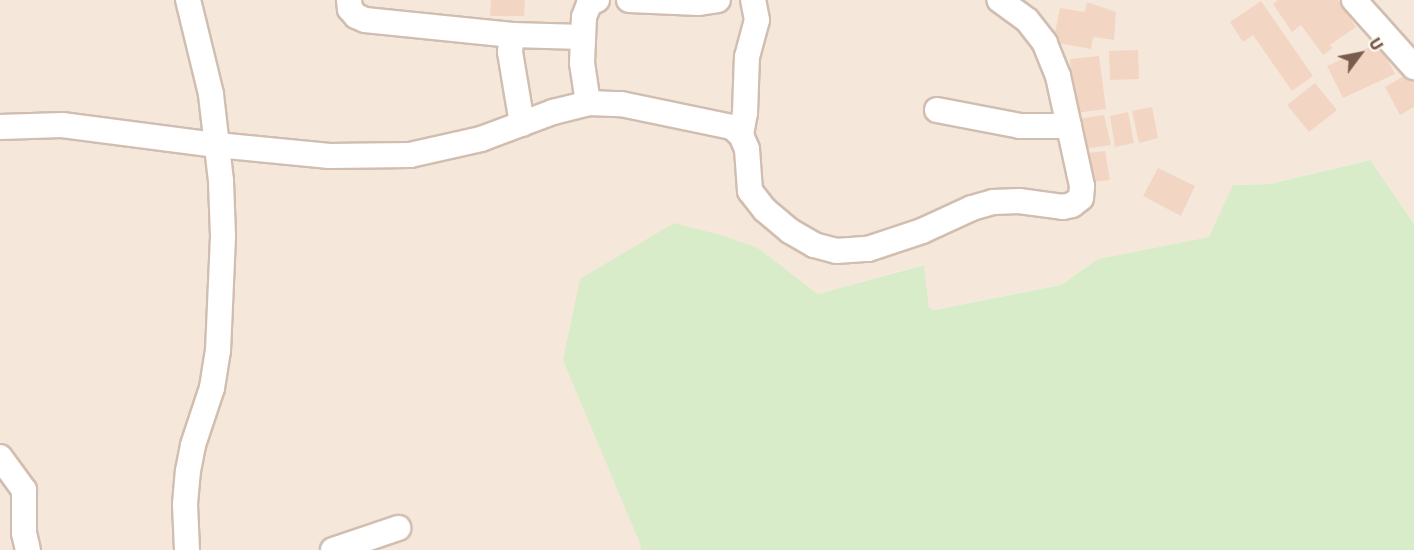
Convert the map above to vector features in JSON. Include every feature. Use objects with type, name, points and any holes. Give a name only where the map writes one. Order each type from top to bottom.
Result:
[{"type":"street","points":[[187,550],[188,471],[195,437],[212,388],[222,310],[223,236],[211,94],[188,0]]},
{"type":"street","points":[[348,0],[350,9],[356,16],[365,20],[512,35],[583,37]]},
{"type":"street","points":[[588,103],[582,63],[584,17],[589,4],[597,0]]},
{"type":"street","points":[[629,0],[699,3],[718,0]]},
{"type":"street","points":[[741,135],[745,113],[747,57],[757,20],[753,0]]},
{"type":"street","points":[[0,127],[62,125],[217,145],[329,156],[410,155],[482,139],[588,103],[621,104],[732,127],[741,135],[747,149],[750,191],[765,210],[790,231],[814,245],[836,251],[868,249],[922,231],[972,208],[993,202],[1018,201],[1053,206],[1072,205],[1083,192],[1058,76],[1045,43],[1026,20],[999,0]]},
{"type":"street","points":[[1354,0],[1414,67]]},
{"type":"street","points":[[512,35],[510,52],[522,124]]},
{"type":"street","points":[[938,110],[1020,126],[1069,126]]},
{"type":"street","points":[[0,457],[24,490],[24,533],[28,550]]},
{"type":"street","points":[[333,550],[398,528]]},
{"type":"shaded area","points":[[0,0],[1414,0],[1414,224],[1369,160],[1270,184],[1233,185],[1210,237],[1098,259],[1061,285],[934,310],[929,308],[923,265],[818,294],[758,248],[640,550],[0,550]]},
{"type":"green space","points":[[1370,160],[1414,224],[1414,550],[640,550],[641,546],[563,360],[580,279],[674,223],[724,236],[758,248],[818,294],[924,265],[929,308],[934,310],[1061,285],[1098,259],[1209,237],[1233,185],[1270,184]]},
{"type":"building","points":[[491,0],[525,0],[524,16],[490,16]]},
{"type":"building","points":[[1278,0],[1338,0],[1356,27],[1330,45],[1333,48],[1323,55],[1301,25],[1292,32],[1273,4]]},
{"type":"building","points":[[1261,1],[1313,76],[1292,91],[1253,35],[1243,42],[1230,22]]},
{"type":"building","points":[[1087,2],[1116,12],[1114,40],[1093,37],[1091,49],[1053,42],[1060,8],[1085,12]]},
{"type":"building","points":[[1379,43],[1395,74],[1343,98],[1327,66]]},
{"type":"building","points":[[1138,50],[1139,79],[1110,80],[1109,51]]},
{"type":"building","points":[[1099,56],[1106,109],[1075,113],[1070,59]]},
{"type":"building","points":[[1414,70],[1414,107],[1400,115],[1385,87]]},
{"type":"building","points":[[1315,83],[1337,110],[1309,132],[1287,105]]},
{"type":"building","points":[[1152,107],[1158,138],[1139,143],[1132,111]]},
{"type":"building","points":[[1128,112],[1134,143],[1115,147],[1110,116]]},
{"type":"building","points":[[1104,115],[1111,145],[1076,150],[1070,120]]},
{"type":"building","points":[[1105,151],[1110,180],[1091,182],[1087,153]]},
{"type":"building","points":[[1158,168],[1195,186],[1181,216],[1143,196]]}]
